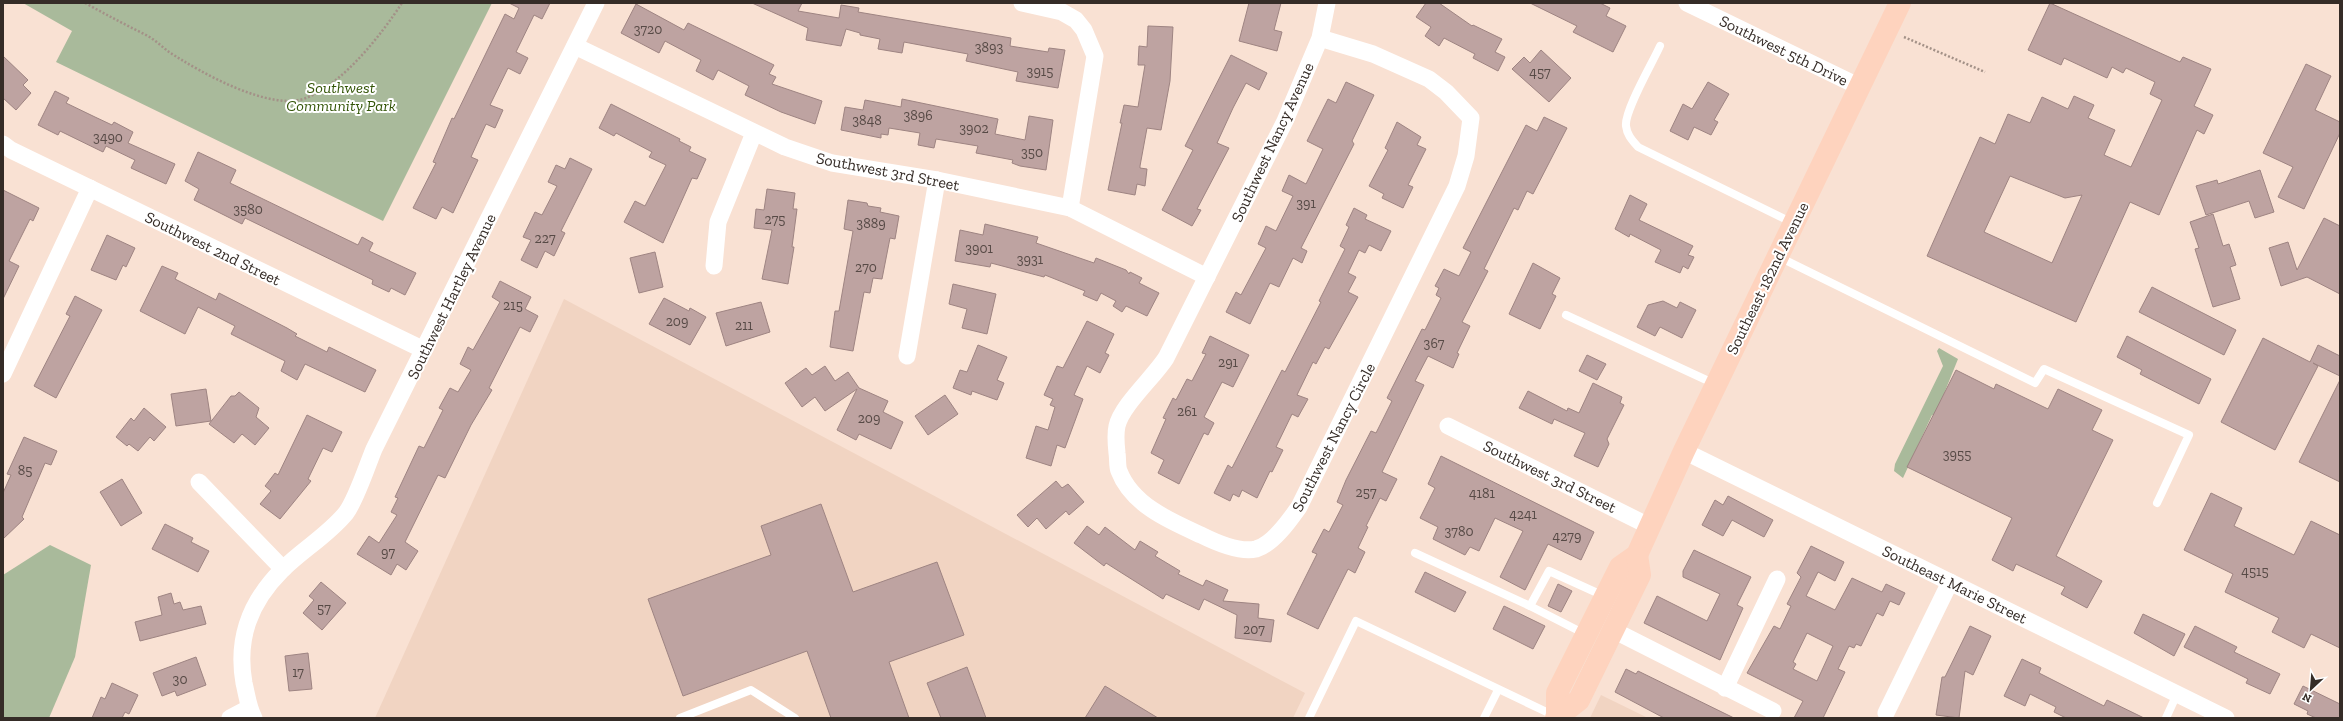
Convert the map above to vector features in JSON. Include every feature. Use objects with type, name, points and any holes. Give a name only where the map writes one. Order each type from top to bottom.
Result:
[{"type":"main road","name":"Southeast 182nd Avenue","points":[[1638,555],[1684,451],[1900,3]]},
{"type":"main road","points":[[1638,555],[1640,575],[1579,700],[1556,717],[1557,693],[1605,596],[1620,567],[1638,555]]},
{"type":"street","name":"Southwest Hartley Avenue","points":[[252,713],[240,662],[242,642],[249,617],[267,588],[283,569],[329,533],[348,511],[374,449],[596,3]]},
{"type":"street","points":[[1022,3],[1062,12],[1076,20],[1084,30],[1095,56],[1070,208]]},
{"type":"street","name":"Southwest Nancy Avenue","points":[[1207,277],[1285,121],[1320,38],[1327,3]]},
{"type":"street","name":"Southwest 5th Drive","points":[[1687,3],[1860,87]]},
{"type":"street","name":"Southwest Nancy Circle","points":[[1207,277],[1166,358],[1156,374],[1122,413],[1116,437],[1119,471],[1133,494],[1162,517],[1220,544],[1256,548],[1280,533],[1299,507],[1457,186],[1466,156],[1471,118],[1446,92],[1422,76],[1372,54],[1320,38]]},
{"type":"street","name":"Southwest 3rd Street","points":[[575,46],[754,134],[784,147],[832,162],[936,180],[1070,208],[1207,277]]},
{"type":"street","points":[[714,266],[718,222],[754,134]]},
{"type":"street","name":"Southwest 2nd Street","points":[[3,144],[90,188],[424,350]]},
{"type":"street","points":[[907,356],[936,180]]},
{"type":"street","points":[[3,374],[90,188]]},
{"type":"street","name":"Southwest 3rd Street","points":[[1448,426],[1651,527]]},
{"type":"street","name":"Southeast Marie Street","points":[[1684,451],[2226,718]]},
{"type":"street","points":[[199,482],[283,569]]},
{"type":"street","points":[[1725,688],[1777,579]]},
{"type":"street","points":[[1886,713],[1950,582]]},
{"type":"street","points":[[1613,630],[1773,711]]},
{"type":"street","points":[[230,718],[252,713]]},
{"type":"lane","points":[[1660,46],[1631,106],[1626,125],[1629,137],[1638,147],[1793,224]]},
{"type":"lane","points":[[1778,257],[2035,383],[2044,369],[2189,435],[2157,502]]},
{"type":"lane","points":[[1566,315],[1716,384]]},
{"type":"lane","points":[[1415,554],[1530,606],[1586,634]]},
{"type":"lane","points":[[1530,606],[1549,571],[1605,596]]},
{"type":"lane","points":[[1309,718],[1356,621],[1556,717]]},
{"type":"lane","points":[[680,718],[751,690],[795,718]]},
{"type":"lane","points":[[1484,718],[1498,690]]},
{"type":"lane","points":[[2166,718],[2177,694]]},
{"type":"path","points":[[85,3],[131,29],[145,34],[170,52],[250,95],[282,102],[306,98],[334,80],[363,55],[388,24],[402,3]]},
{"type":"path","points":[[1888,30],[1985,72]]},
{"type":"shaded area","points":[[564,299],[1305,693],[1293,718],[375,718]]},
{"type":"shaded area","points":[[1601,695],[1648,718],[1590,718]]},
{"type":"green space","name":"Southwest Community Park","points":[[23,3],[492,3],[383,221],[56,62],[72,31]]},
{"type":"green space","points":[[1939,348],[1958,359],[1935,416],[1932,415],[1903,478],[1894,471],[1895,464],[1943,366],[1937,351]]},
{"type":"green space","points":[[50,545],[91,565],[75,657],[49,718],[3,718],[3,575]]},
{"type":"building","points":[[509,3],[550,3],[542,19],[534,15],[516,52],[528,58],[520,74],[508,68],[490,105],[503,110],[495,128],[486,124],[471,157],[478,160],[453,213],[442,207],[436,219],[413,208],[436,163],[433,162],[452,118],[454,119],[505,14],[514,19],[519,8]]},
{"type":"building","points":[[752,3],[802,3],[798,11],[839,18],[841,5],[859,8],[858,12],[1011,38],[1010,46],[1048,52],[1049,48],[1065,50],[1058,88],[1016,81],[1018,72],[966,61],[968,54],[904,42],[902,53],[878,49],[880,39],[860,35],[860,33],[846,29],[841,46],[806,40],[808,28]]},
{"type":"building","points":[[1249,3],[1281,3],[1274,30],[1282,32],[1277,51],[1239,41]]},
{"type":"building","points":[[1426,3],[1439,3],[1472,26],[1473,25],[1502,39],[1495,52],[1505,57],[1498,71],[1473,58],[1475,54],[1444,38],[1439,46],[1425,36],[1431,27],[1416,17]]},
{"type":"building","points":[[1530,3],[1600,3],[1610,8],[1606,16],[1626,26],[1613,52],[1573,32],[1577,26]]},
{"type":"building","points":[[2050,3],[2180,62],[2183,57],[2211,69],[2194,106],[2213,115],[2204,134],[2197,130],[2159,215],[2130,202],[2076,322],[1927,256],[1980,137],[1995,144],[2008,114],[2030,123],[2042,97],[2068,109],[2074,96],[2094,105],[2088,118],[2115,130],[2104,155],[2131,167],[2162,100],[2150,94],[2155,82],[2126,68],[2123,73],[2112,67],[2107,78],[2064,58],[2061,65],[2028,50]],"holes":[[[2010,176],[2065,198],[2082,195],[2052,263],[1984,232]]]},
{"type":"building","points":[[636,4],[684,30],[688,23],[774,65],[769,74],[776,77],[772,84],[822,101],[815,124],[781,112],[745,95],[749,86],[718,70],[713,80],[696,71],[701,60],[665,41],[659,53],[621,33]]},
{"type":"building","points":[[1148,26],[1173,27],[1170,81],[1161,130],[1147,128],[1140,166],[1140,168],[1147,169],[1145,186],[1137,184],[1135,195],[1108,190],[1122,123],[1120,123],[1124,105],[1138,107],[1145,65],[1138,65],[1139,46],[1147,47]]},
{"type":"building","points":[[1541,50],[1571,78],[1549,102],[1512,69],[1524,57],[1530,63]]},
{"type":"building","points":[[1231,55],[1267,73],[1259,90],[1246,83],[1233,108],[1217,143],[1229,148],[1197,209],[1201,210],[1192,226],[1162,210],[1193,150],[1185,146]]},
{"type":"building","points":[[3,56],[28,80],[23,85],[31,93],[16,110],[3,98]]},
{"type":"building","points":[[2306,64],[2331,76],[2315,110],[2340,122],[2340,133],[2304,209],[2278,197],[2293,167],[2263,153]]},
{"type":"building","points":[[1346,82],[1374,95],[1352,141],[1354,144],[1301,248],[1307,251],[1302,263],[1293,258],[1279,287],[1270,283],[1250,324],[1226,312],[1236,292],[1241,295],[1266,248],[1258,244],[1266,226],[1276,231],[1293,196],[1282,191],[1289,175],[1306,184],[1323,149],[1307,141],[1328,99],[1336,103]]},
{"type":"building","points":[[1708,82],[1729,94],[1714,120],[1718,122],[1711,135],[1694,127],[1688,140],[1670,131],[1683,104],[1692,109]]},
{"type":"building","points":[[55,91],[69,98],[66,103],[112,125],[114,122],[133,132],[128,143],[175,164],[166,184],[131,168],[135,160],[106,146],[103,152],[60,131],[58,135],[38,125]]},
{"type":"building","points":[[902,99],[998,119],[995,134],[1025,140],[1029,116],[1053,120],[1046,170],[1020,166],[1012,163],[1013,160],[976,153],[978,146],[936,139],[934,148],[918,145],[920,133],[889,128],[888,135],[881,134],[881,138],[841,130],[845,107],[863,110],[865,100],[901,107]]},
{"type":"building","points":[[611,104],[680,139],[679,141],[691,147],[689,151],[706,159],[697,179],[692,178],[663,243],[624,222],[635,201],[645,206],[666,165],[649,157],[652,152],[616,133],[614,136],[599,128]]},
{"type":"building","points":[[1544,117],[1567,128],[1533,194],[1527,191],[1518,210],[1514,208],[1484,269],[1488,271],[1462,322],[1470,326],[1457,353],[1459,354],[1453,368],[1428,356],[1415,381],[1424,385],[1382,472],[1397,479],[1386,501],[1380,498],[1366,526],[1368,527],[1358,548],[1365,552],[1355,573],[1348,569],[1318,629],[1287,614],[1317,554],[1312,552],[1324,529],[1329,532],[1343,505],[1337,502],[1346,480],[1371,431],[1376,433],[1392,401],[1387,398],[1422,329],[1425,330],[1441,298],[1436,295],[1439,288],[1435,286],[1444,269],[1459,276],[1471,252],[1463,248],[1526,125],[1537,131]]},
{"type":"building","points":[[1397,122],[1421,137],[1417,145],[1426,149],[1408,185],[1413,187],[1403,208],[1382,198],[1384,194],[1369,186],[1388,150],[1385,148]]},
{"type":"building","points":[[198,152],[236,170],[230,183],[358,245],[362,237],[373,243],[369,251],[416,273],[405,295],[391,288],[389,292],[372,284],[373,280],[245,218],[242,224],[194,200],[199,189],[185,181]]},
{"type":"building","points":[[570,158],[592,169],[561,231],[565,233],[554,256],[545,251],[537,268],[521,260],[531,240],[523,237],[535,212],[542,215],[557,186],[548,182],[556,165],[565,169]]},
{"type":"building","points":[[2260,170],[2274,212],[2255,218],[2249,201],[2206,215],[2196,186],[2217,180],[2218,184]]},
{"type":"building","points":[[767,189],[795,193],[793,209],[797,209],[792,247],[794,247],[788,284],[762,279],[772,230],[754,228],[756,209],[764,210]]},
{"type":"building","points":[[3,190],[39,208],[33,221],[30,219],[9,261],[19,266],[3,299]]},
{"type":"building","points":[[1630,195],[1647,204],[1639,220],[1693,246],[1688,255],[1694,257],[1688,269],[1683,266],[1680,273],[1655,262],[1661,250],[1630,234],[1629,237],[1615,229]]},
{"type":"building","points":[[848,200],[867,203],[868,206],[881,208],[880,212],[899,216],[895,239],[890,238],[882,279],[873,278],[870,293],[864,292],[853,351],[830,347],[835,311],[839,311],[853,231],[844,229]]},
{"type":"building","points":[[1354,208],[1367,215],[1365,219],[1391,231],[1381,251],[1369,245],[1365,253],[1359,250],[1348,273],[1356,277],[1348,292],[1358,297],[1329,349],[1325,347],[1316,364],[1313,362],[1297,395],[1308,399],[1298,417],[1292,414],[1276,447],[1283,450],[1272,472],[1270,471],[1257,498],[1242,490],[1239,497],[1233,494],[1230,501],[1214,493],[1228,465],[1232,468],[1282,370],[1285,372],[1321,302],[1319,301],[1345,249],[1340,246],[1349,227],[1346,225]]},
{"type":"building","points":[[2213,214],[2223,246],[2229,244],[2236,265],[2230,267],[2240,299],[2213,307],[2195,249],[2199,248],[2190,222]]},
{"type":"building","points":[[2324,218],[2340,226],[2340,294],[2307,277],[2281,286],[2269,248],[2288,242],[2297,270]]},
{"type":"building","points":[[985,224],[1038,237],[1036,243],[1094,263],[1096,258],[1126,270],[1129,274],[1130,272],[1142,278],[1139,283],[1159,293],[1147,316],[1126,306],[1122,312],[1113,306],[1116,301],[1101,293],[1097,301],[1083,295],[1085,291],[1045,275],[1044,277],[991,263],[990,267],[955,261],[960,230],[983,235]]},
{"type":"building","points":[[107,235],[135,248],[126,267],[123,265],[116,280],[91,270]]},
{"type":"building","points":[[655,252],[663,287],[639,293],[630,258]]},
{"type":"building","points":[[1533,263],[1560,278],[1552,294],[1556,296],[1540,329],[1509,314]]},
{"type":"building","points":[[162,266],[178,273],[175,279],[216,300],[219,293],[287,328],[297,334],[295,336],[327,352],[329,347],[376,370],[365,392],[305,364],[297,380],[281,371],[285,361],[231,334],[235,326],[198,307],[185,334],[140,311]]},
{"type":"building","points":[[500,281],[531,297],[525,309],[538,316],[530,332],[520,327],[489,388],[492,390],[471,425],[445,478],[438,475],[405,542],[418,551],[406,570],[397,564],[391,575],[357,554],[369,536],[379,543],[397,515],[391,512],[398,498],[395,497],[419,446],[424,448],[443,410],[439,408],[450,388],[458,392],[471,370],[460,364],[468,347],[473,350],[500,302],[492,297]]},
{"type":"building","points":[[953,284],[996,294],[987,334],[962,328],[967,309],[949,304]]},
{"type":"building","points":[[2152,287],[2236,330],[2224,355],[2139,312]]},
{"type":"building","points":[[75,296],[102,310],[56,398],[34,386],[70,316],[66,314]]},
{"type":"building","points":[[664,298],[689,311],[690,308],[706,317],[690,345],[649,324]]},
{"type":"building","points":[[1663,301],[1677,308],[1680,302],[1696,310],[1682,338],[1660,327],[1655,336],[1637,327],[1648,305]]},
{"type":"building","points":[[761,302],[770,332],[726,346],[716,313]]},
{"type":"building","points":[[1087,321],[1114,334],[1105,353],[1109,355],[1100,373],[1087,366],[1074,395],[1083,399],[1065,448],[1057,445],[1051,466],[1026,458],[1036,426],[1048,430],[1055,407],[1050,405],[1053,399],[1044,395],[1057,366],[1063,368]]},
{"type":"building","points":[[1210,336],[1249,355],[1233,387],[1222,382],[1204,417],[1214,423],[1208,435],[1204,433],[1179,484],[1158,473],[1164,460],[1151,453],[1166,419],[1163,418],[1173,398],[1176,400],[1187,379],[1192,381],[1206,354],[1202,353]]},
{"type":"building","points":[[2127,336],[2211,379],[2199,404],[2140,374],[2142,370],[2117,357]]},
{"type":"building","points":[[2263,338],[2310,362],[2318,345],[2340,356],[2340,376],[2313,363],[2318,366],[2275,450],[2221,422]]},
{"type":"building","points":[[978,345],[1007,357],[997,380],[1004,383],[997,400],[972,391],[971,395],[953,388],[960,370],[967,372]]},
{"type":"building","points":[[1587,355],[1606,364],[1597,380],[1579,371]]},
{"type":"building","points":[[825,366],[835,381],[848,372],[859,388],[888,401],[883,412],[903,422],[891,449],[859,434],[856,440],[837,430],[857,389],[825,411],[815,397],[802,407],[785,383],[806,368],[812,375]]},
{"type":"building","points":[[1956,370],[1994,389],[1996,384],[2048,409],[2058,389],[2102,410],[2092,430],[2113,440],[2056,556],[2102,581],[2087,608],[2061,594],[2065,587],[2016,564],[2013,571],[1992,560],[2012,518],[1907,467]]},
{"type":"building","points":[[2340,380],[2340,482],[2299,462]]},
{"type":"building","points":[[1593,383],[1622,397],[1620,403],[1624,405],[1607,439],[1609,444],[1598,467],[1574,456],[1585,433],[1554,419],[1552,424],[1519,408],[1528,391],[1567,411],[1568,408],[1579,413]]},
{"type":"building","points":[[206,389],[211,421],[176,426],[171,394]]},
{"type":"building","points":[[239,392],[259,408],[256,417],[269,428],[255,445],[242,434],[234,443],[209,424],[231,396],[235,396]]},
{"type":"building","points":[[945,395],[958,414],[928,435],[915,416]]},
{"type":"building","points":[[144,408],[166,427],[154,441],[150,437],[138,451],[129,444],[127,446],[116,437],[131,418],[134,421]]},
{"type":"building","points":[[307,415],[342,432],[332,452],[323,448],[308,479],[311,481],[280,519],[260,504],[271,491],[265,486],[275,473],[278,475]]},
{"type":"building","points":[[24,437],[57,451],[51,465],[45,463],[22,517],[24,519],[3,539],[3,493],[11,475],[7,474]]},
{"type":"building","points":[[1441,456],[1594,532],[1581,560],[1548,544],[1525,590],[1500,577],[1523,531],[1495,518],[1479,551],[1470,547],[1465,555],[1433,539],[1438,527],[1420,518],[1435,488],[1428,484]]},
{"type":"building","points":[[122,479],[142,513],[121,526],[100,492]]},
{"type":"building","points":[[1056,481],[1062,488],[1068,484],[1084,502],[1069,515],[1066,511],[1046,529],[1037,518],[1028,527],[1017,515]]},
{"type":"building","points":[[2211,493],[2242,508],[2234,526],[2294,555],[2311,521],[2340,535],[2340,648],[2311,634],[2304,648],[2272,632],[2279,618],[2225,592],[2233,574],[2184,550]]},
{"type":"building","points":[[1728,496],[1773,520],[1764,537],[1732,520],[1723,536],[1702,525],[1715,500],[1723,505]]},
{"type":"building","points":[[821,504],[853,592],[937,562],[964,635],[889,662],[909,718],[831,718],[807,651],[683,696],[648,599],[771,555],[761,526]]},
{"type":"building","points":[[165,524],[193,538],[191,542],[209,551],[198,572],[152,549]]},
{"type":"building","points":[[1087,526],[1099,535],[1105,527],[1135,550],[1140,541],[1158,552],[1155,556],[1180,571],[1178,574],[1203,586],[1206,580],[1228,590],[1223,601],[1259,604],[1258,618],[1274,620],[1271,642],[1235,638],[1237,615],[1204,599],[1199,610],[1166,594],[1163,599],[1106,563],[1104,566],[1074,543]]},
{"type":"building","points":[[1811,546],[1844,562],[1835,581],[1818,572],[1806,596],[1835,610],[1852,578],[1882,592],[1886,584],[1905,593],[1899,605],[1890,601],[1883,616],[1877,613],[1861,646],[1856,644],[1854,648],[1849,646],[1838,669],[1845,672],[1823,718],[1794,718],[1803,701],[1747,673],[1774,626],[1780,629],[1791,606],[1787,604],[1801,577],[1797,573]],"holes":[[[1807,633],[1833,646],[1817,681],[1793,669],[1796,664],[1793,662]]]},
{"type":"building","points":[[1694,550],[1751,577],[1737,605],[1743,608],[1720,660],[1644,623],[1657,596],[1707,621],[1720,594],[1683,577],[1683,571]]},
{"type":"building","points":[[1425,572],[1466,592],[1455,612],[1415,592]]},
{"type":"building","points":[[321,582],[346,603],[322,630],[303,613],[314,600],[309,596]]},
{"type":"building","points":[[1558,584],[1572,591],[1561,612],[1548,606]]},
{"type":"building","points":[[171,593],[174,604],[180,602],[183,610],[201,606],[206,624],[140,641],[135,622],[162,615],[158,597]]},
{"type":"building","points":[[1504,606],[1545,626],[1533,649],[1493,629]]},
{"type":"building","points":[[2143,614],[2185,634],[2174,656],[2134,633]]},
{"type":"building","points":[[1970,626],[1991,636],[1973,675],[1965,671],[1959,718],[1936,715],[1942,677],[1945,677]]},
{"type":"building","points":[[2195,626],[2237,647],[2234,652],[2280,674],[2270,694],[2246,683],[2248,679],[2184,647]]},
{"type":"building","points":[[308,653],[312,689],[289,691],[285,656]]},
{"type":"building","points":[[196,657],[206,685],[177,696],[175,691],[162,696],[153,673]]},
{"type":"building","points":[[2022,659],[2041,668],[2039,673],[2104,706],[2107,700],[2144,718],[2066,718],[2054,712],[2056,707],[2030,694],[2025,706],[2004,696]]},
{"type":"building","points":[[967,667],[986,718],[941,718],[927,683]]},
{"type":"building","points":[[1626,669],[1636,674],[1638,671],[1734,718],[1664,718],[1615,692]]},
{"type":"building","points":[[112,683],[138,695],[129,714],[125,712],[122,718],[92,718],[101,697],[105,699]]},
{"type":"building","points":[[1105,686],[1158,718],[1085,718]]},
{"type":"building","points":[[2303,686],[2340,704],[2340,718],[2316,718],[2307,714],[2308,711],[2294,704]]}]
